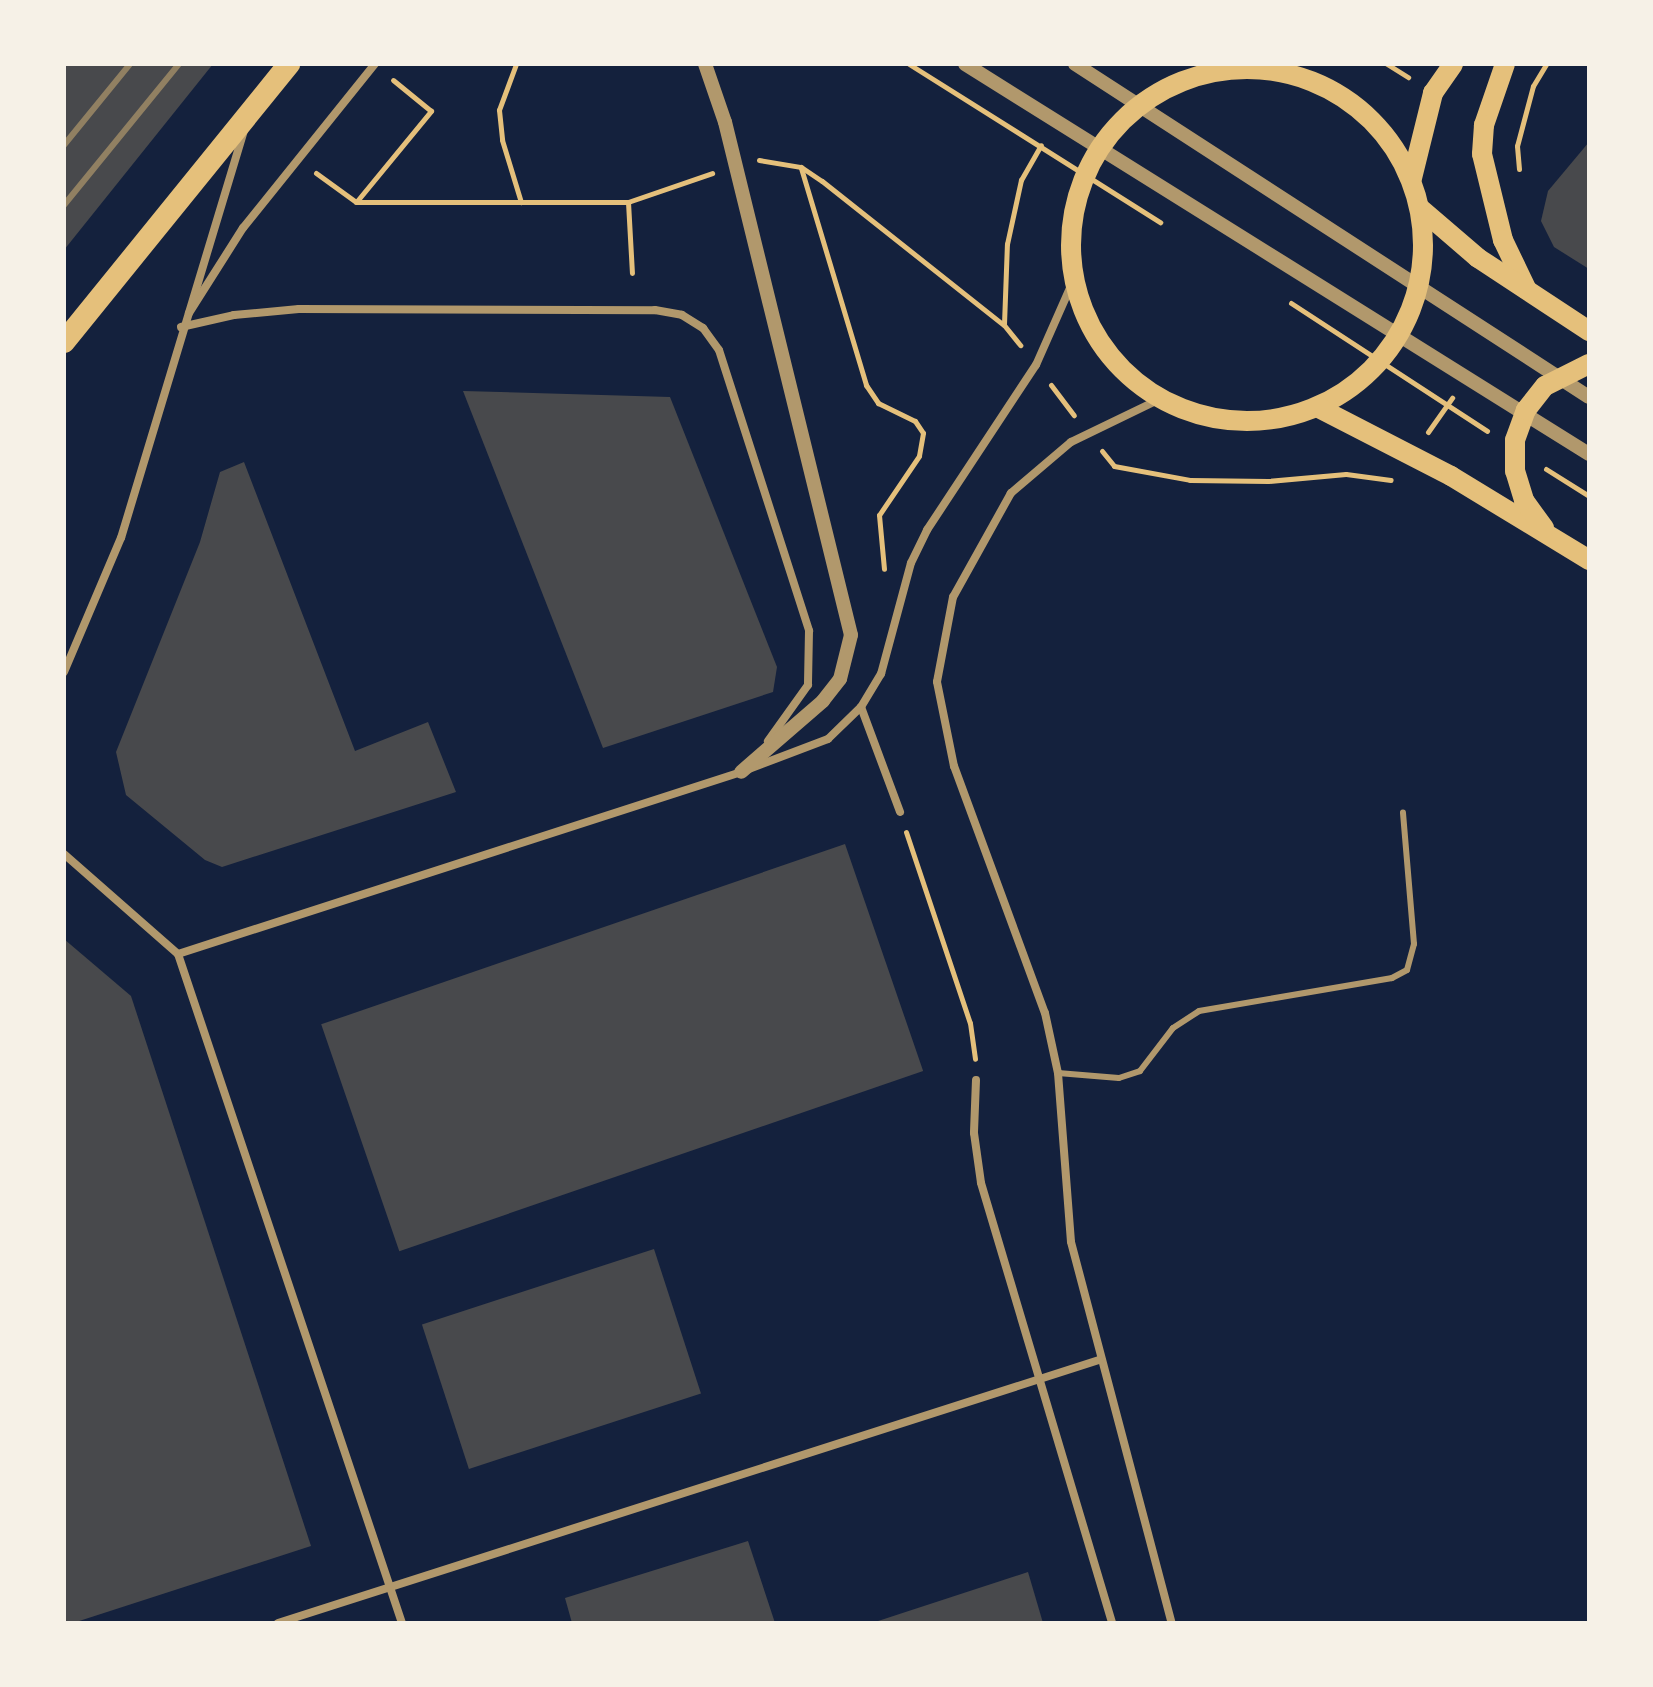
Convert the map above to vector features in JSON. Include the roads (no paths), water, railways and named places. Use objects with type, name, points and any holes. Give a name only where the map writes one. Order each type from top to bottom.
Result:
[{"type":"highway","points":[[64,342],[289,64]]},
{"type":"main road","points":[[1412,178],[1433,93],[1453,64]]},
{"type":"main road","points":[[1505,64],[1484,125],[1482,154],[1503,240],[1527,290]]},
{"type":"main road","points":[[1256,66],[1310,79],[1348,99],[1386,134],[1412,178],[1421,209],[1424,257],[1414,304],[1392,347],[1358,382],[1317,407],[1264,420],[1210,418],[1160,399],[1124,372],[1095,337],[1073,281],[1070,242],[1079,189],[1105,141],[1144,102],[1193,77],[1256,66]]},
{"type":"main road","points":[[1421,209],[1460,244],[1589,331]]},
{"type":"main road","points":[[1551,537],[1524,500],[1515,471],[1515,440],[1526,410],[1545,386],[1589,364]]},
{"type":"main road","points":[[1317,407],[1438,469],[1589,560]]},
{"type":"street","points":[[181,327],[226,253],[297,159],[375,64]]},
{"type":"street","points":[[705,64],[725,122],[851,635],[847,661],[823,701],[741,772]]},
{"type":"street","points":[[965,64],[1589,454]]},
{"type":"street","points":[[1075,64],[1589,397]]},
{"type":"street","points":[[64,672],[121,538],[181,327],[249,113]]},
{"type":"street","points":[[178,954],[741,772],[828,739],[861,707],[881,674],[911,563],[927,530],[1036,365],[1073,281]]},
{"type":"street","points":[[181,327],[234,315],[299,309],[655,310],[682,315],[703,328],[719,350],[809,631],[812,659],[808,685],[794,711],[741,772]]},
{"type":"street","points":[[1160,399],[1089,434],[1039,465],[1011,493],[976,547],[953,597],[942,641],[937,682],[943,725],[1045,1013],[1058,1073],[1071,1242],[1099,1360],[1172,1623]]},
{"type":"street","points":[[861,707],[900,812]]},
{"type":"street","points":[[64,854],[178,954],[402,1623]]},
{"type":"street","points":[[976,1080],[974,1133],[981,1183],[1112,1623]]},
{"type":"street","points":[[278,1623],[1099,1360]]},
{"type":"lane","points":[[1058,1073],[1119,1078],[1140,1071],[1173,1028],[1199,1011],[1392,978],[1407,970],[1414,944],[1403,812]]},
{"type":"railway","points":[[64,145],[130,64]]},
{"type":"railway","points":[[64,205],[179,64]]}]
